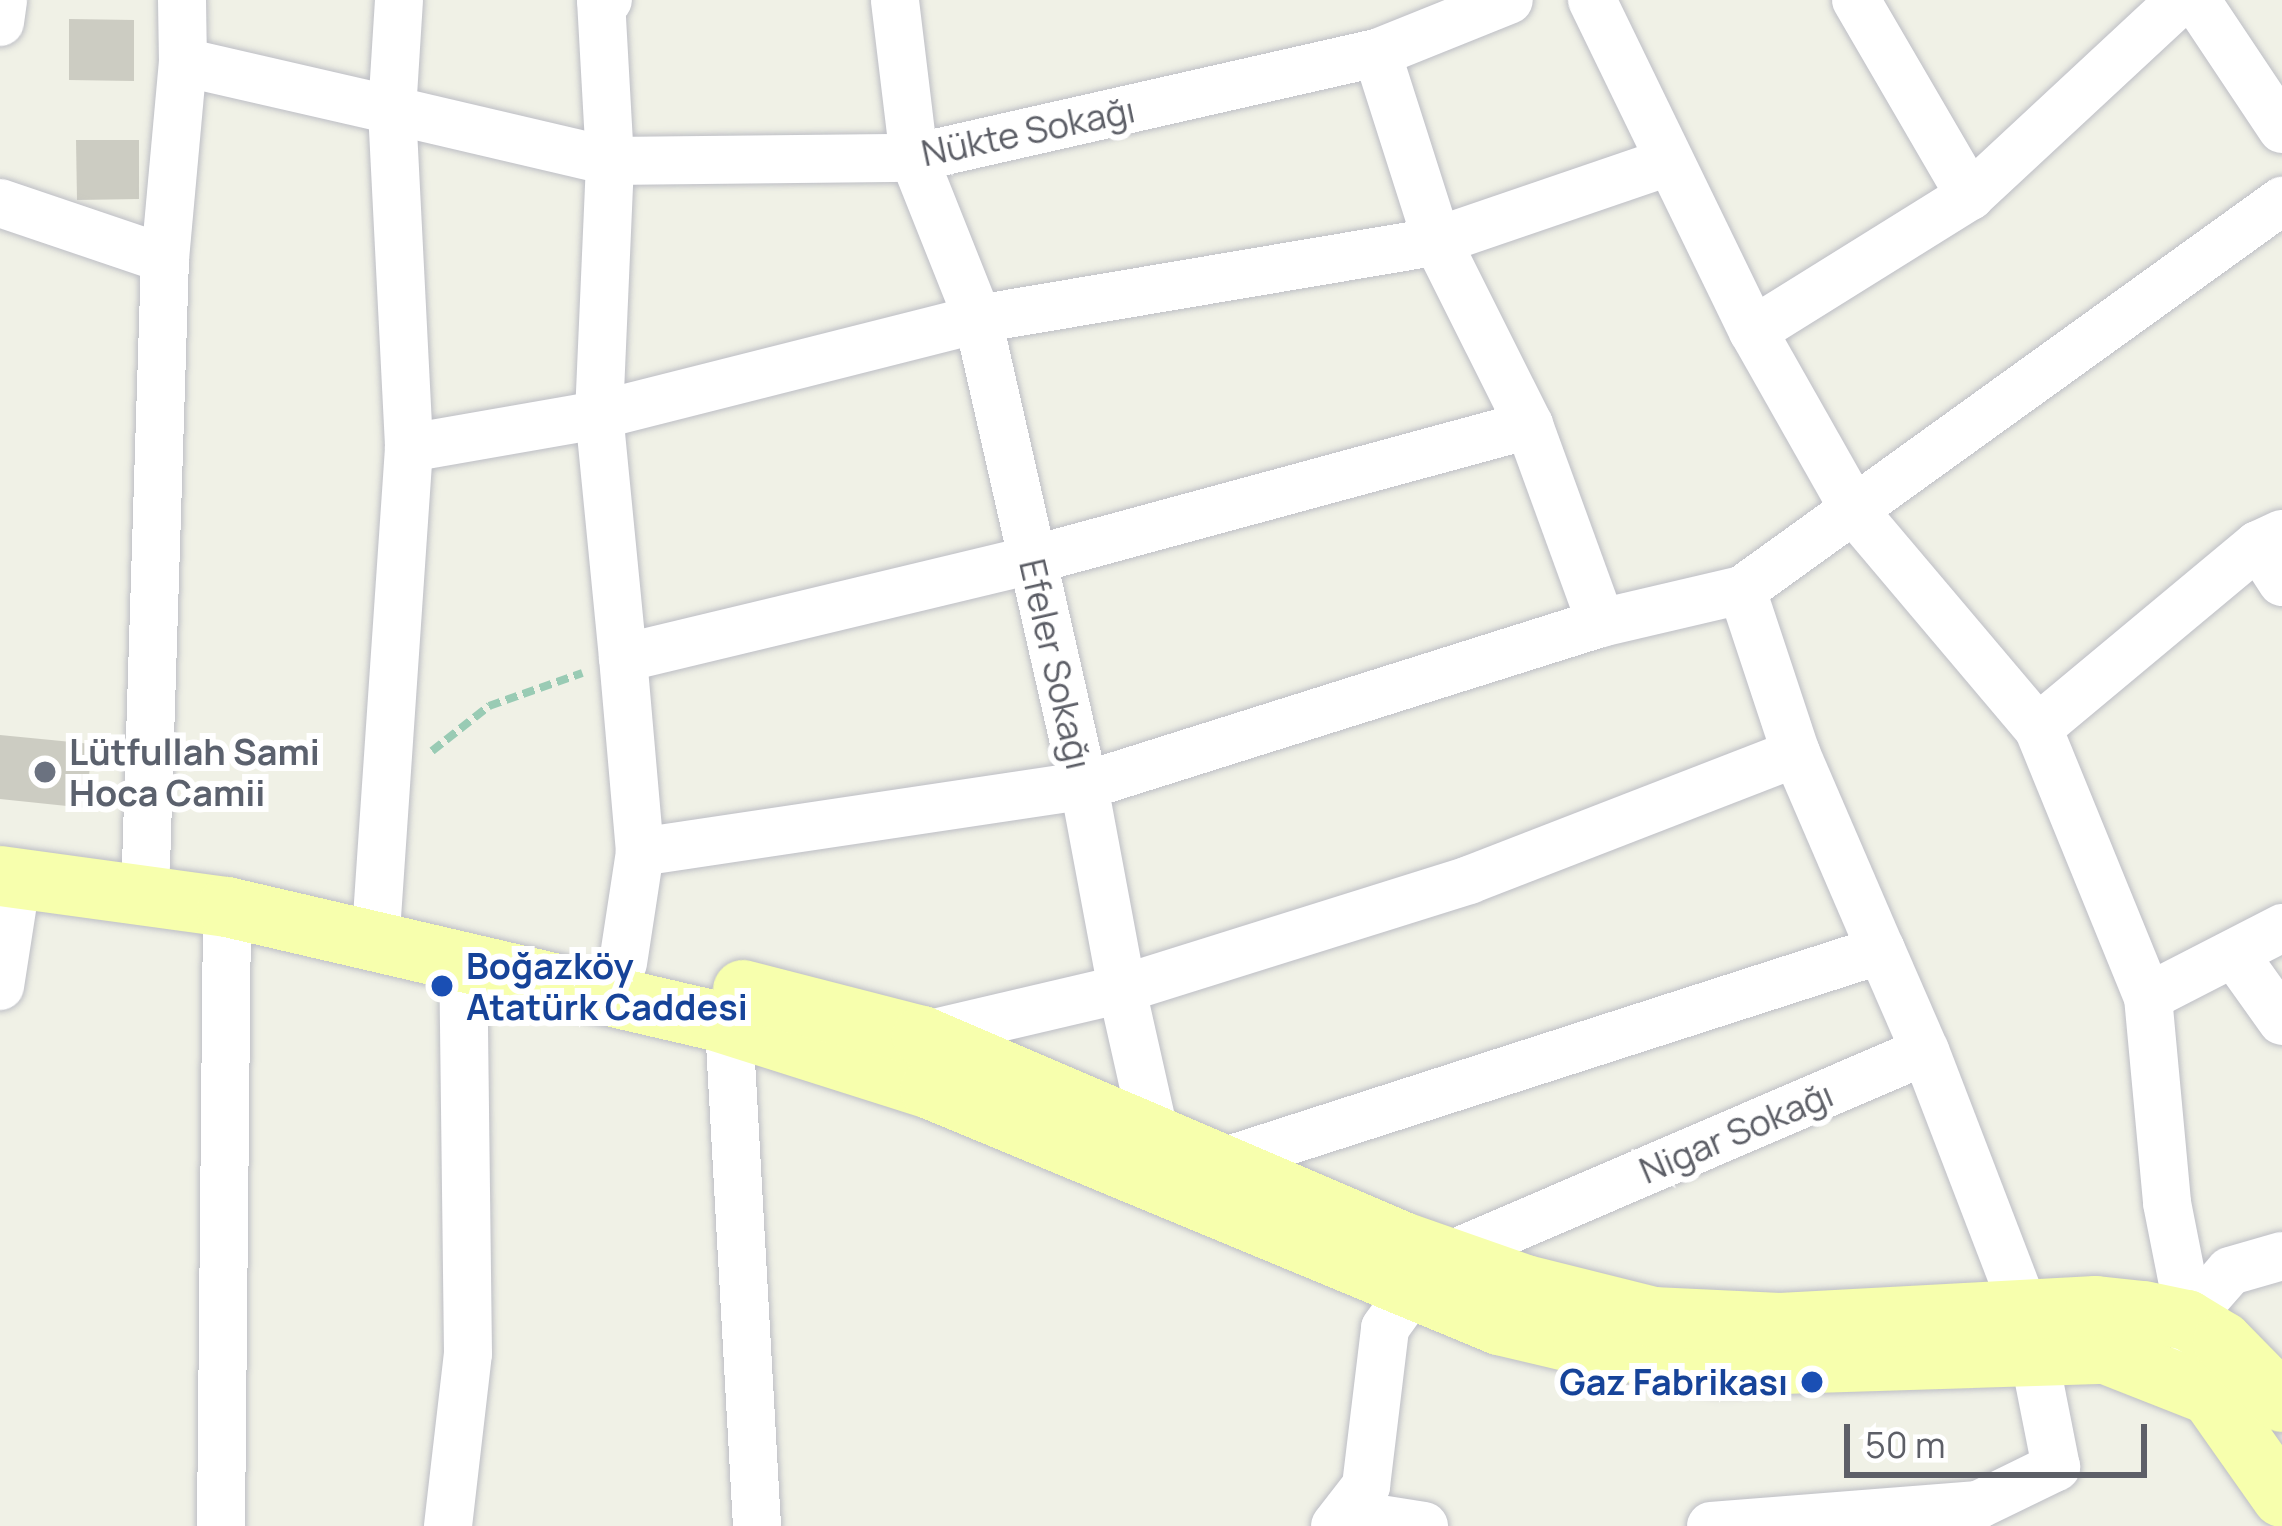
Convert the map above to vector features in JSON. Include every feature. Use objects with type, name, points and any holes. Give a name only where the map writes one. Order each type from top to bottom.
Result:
[{"type":"main road","points":[[6,864],[146,866],[622,963],[922,1036],[1219,1163],[1428,1275],[1499,1325],[1719,1366],[2030,1333],[2096,1306],[2187,1320],[2262,1375],[2282,1402]]},
{"type":"main road","points":[[6,864],[227,907],[729,1025],[930,1089],[1428,1275]]},
{"type":"main road","points":[[2030,1333],[2106,1354],[2210,1395],[2282,1497]]},
{"type":"street","points":[[0,22],[3,0]]},
{"type":"street","points":[[146,866],[165,259],[183,62],[182,0]]},
{"type":"street","points":[[377,916],[409,448],[392,110],[399,0]]},
{"type":"street","points":[[603,0],[610,161],[599,415],[640,852],[622,963]]},
{"type":"street","name":"Efeler Sokağı","points":[[640,852],[1084,786],[978,319],[914,158],[896,0]]},
{"type":"street","name":"Nükte Sokağı","points":[[183,62],[610,161],[914,158],[1376,53],[1509,0]]},
{"type":"street","points":[[1592,0],[1753,331],[1856,513],[2038,728],[2148,997],[2167,1203],[2187,1320],[2210,1395]]},
{"type":"street","points":[[1856,0],[1970,196]]},
{"type":"street","points":[[1753,331],[1970,196],[2181,0]]},
{"type":"street","points":[[2196,0],[2282,129]]},
{"type":"street","points":[[1376,53],[1437,241],[1529,425],[1601,623]]},
{"type":"street","points":[[409,448],[599,415],[978,319],[1437,241],[1668,162]]},
{"type":"street","points":[[1155,1136],[1084,786],[1601,623],[1742,590],[1856,513],[2282,201]]},
{"type":"street","points":[[0,202],[165,259]]},
{"type":"street","points":[[623,658],[1032,560],[1529,425]]},
{"type":"street","points":[[2038,728],[2274,554]]},
{"type":"street","points":[[1711,1526],[1978,1505],[2056,1466],[2030,1333],[1924,1051],[1796,753],[1742,590]]},
{"type":"street","points":[[922,1036],[1122,989],[1469,880],[1796,753]]},
{"type":"street","points":[[0,986],[6,864]]},
{"type":"street","points":[[221,1526],[227,907]]},
{"type":"street","points":[[2148,997],[2282,928]]},
{"type":"street","points":[[1219,1163],[1881,950]]},
{"type":"street","points":[[2235,955],[2282,1021]]},
{"type":"street","points":[[448,1526],[468,1354],[463,964]]},
{"type":"street","points":[[729,1025],[757,1526]]},
{"type":"street","name":"Nigar Sokağı","points":[[1428,1275],[1924,1051]]},
{"type":"street","points":[[2187,1320],[2230,1271],[2282,1256]]},
{"type":"street","points":[[1342,1520],[1366,1486],[1385,1328],[1428,1275]]},
{"type":"street","points":[[1342,1520],[1424,1526]]},
{"type":"path","points":[[386,788],[489,706],[623,658]]},
{"type":"building","points":[[69,19],[134,20],[134,81],[69,80]]},
{"type":"building","points":[[76,140],[139,140],[139,199],[77,200]]},
{"type":"building","name":"Lütfullah Sami Hoca Camii","points":[[0,735],[92,744],[86,808],[0,799]]},
{"type":"place","name":"Lütfullah Sami Hoca Camii","points":[[45,772]]},
{"type":"place","name":"Boğazköy Atatürk Caddesi","points":[[442,986]]},
{"type":"place","name":"Gaz Fabrikası","points":[[1812,1382]]}]
